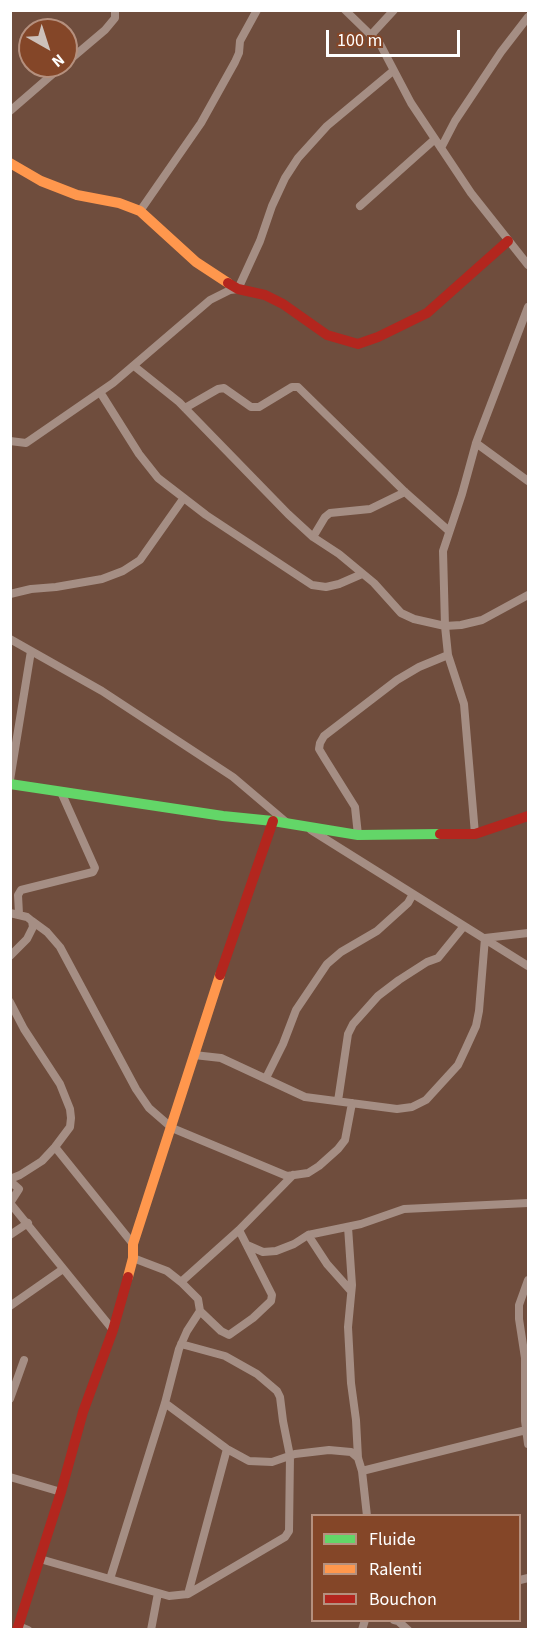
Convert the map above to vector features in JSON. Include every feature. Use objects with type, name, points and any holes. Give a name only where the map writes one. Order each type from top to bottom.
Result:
[{"type":"street","points":[[78,53],[105,30],[115,18],[115,10]]},
{"type":"street","points":[[140,212],[201,123],[235,62],[239,53],[240,40],[257,10]]},
{"type":"street","points":[[345,10],[371,35],[387,55],[411,104],[471,193],[528,265]]},
{"type":"street","points":[[371,35],[394,10]]},
{"type":"street","points":[[441,148],[455,121],[501,52],[528,17]]},
{"type":"street","points":[[10,441],[26,443],[134,366],[210,300],[238,289],[260,241],[272,206],[285,178],[298,158],[327,126],[393,71]]},
{"type":"street","points":[[10,111],[48,78]]},
{"type":"street","points":[[360,206],[435,139]]},
{"type":"street","points":[[10,163],[41,181],[76,195],[119,203],[140,212],[196,262],[238,289],[264,295],[283,304],[327,335],[358,344],[428,313],[508,241]]},
{"type":"street","points":[[475,834],[464,704],[448,655],[443,550],[462,494],[476,442],[528,307]]},
{"type":"street","points":[[134,366],[149,376],[185,408],[313,537],[339,554],[374,583],[401,613],[414,620],[445,626],[461,625],[482,620],[528,595]]},
{"type":"street","points":[[185,408],[218,389],[224,388],[250,407],[259,407],[292,387],[298,387],[448,531]]},
{"type":"street","points":[[100,392],[139,454],[158,478],[183,499],[312,585],[326,587],[339,585],[362,574]]},
{"type":"street","points":[[476,442],[528,481]]},
{"type":"street","points":[[313,537],[330,513],[370,509],[405,492]]},
{"type":"street","points":[[10,594],[102,579],[123,571],[140,560],[183,499]]},
{"type":"street","points":[[10,639],[102,691],[233,777],[288,824]]},
{"type":"street","points":[[10,780],[31,651]]},
{"type":"street","points":[[358,835],[355,807],[325,759],[320,749],[320,742],[324,736],[397,680],[419,667],[448,655]]},
{"type":"street","points":[[10,784],[358,835],[475,834],[528,816]]},
{"type":"street","points":[[61,792],[95,868],[93,872],[21,890],[15,913],[32,921],[47,932],[60,948],[136,1089],[149,1108],[172,1128],[287,1176],[308,1173],[330,1158],[345,1140],[352,1103]]},
{"type":"street","points":[[21,1628],[83,1412],[113,1330],[133,1258],[133,1244],[273,821]]},
{"type":"street","points":[[309,828],[528,966]]},
{"type":"street","points":[[266,1078],[283,1044],[296,1010],[327,964],[341,952],[377,931],[408,903],[413,894]]},
{"type":"street","points":[[10,956],[27,939],[33,927],[32,921]]},
{"type":"street","points":[[338,1101],[348,1034],[353,1023],[378,996],[427,962],[438,958],[464,926]]},
{"type":"street","points":[[484,938],[528,933]]},
{"type":"street","points":[[194,1055],[221,1058],[305,1097],[397,1108],[412,1107],[426,1100],[458,1065],[476,1026],[484,938]]},
{"type":"street","points":[[10,1002],[24,1029],[60,1084],[70,1109],[70,1127],[55,1148],[42,1161],[10,1180],[19,1189],[10,1203],[113,1330]]},
{"type":"street","points":[[55,1148],[133,1244]]},
{"type":"street","points":[[181,1282],[239,1230],[293,1175]]},
{"type":"street","points":[[247,1245],[263,1252],[276,1251],[308,1235],[348,1227],[404,1209],[528,1203]]},
{"type":"street","points":[[10,1235],[28,1223]]},
{"type":"street","points":[[348,1227],[351,1291],[348,1327],[358,1458],[362,1471],[367,1514]]},
{"type":"street","points":[[133,1258],[167,1271],[181,1282],[198,1299],[200,1311],[221,1331],[229,1335],[253,1318],[271,1301],[271,1288],[239,1230]]},
{"type":"street","points":[[308,1235],[327,1264],[351,1291]]},
{"type":"street","points":[[10,1306],[63,1269]]},
{"type":"street","points":[[528,1280],[519,1305],[520,1330],[527,1357],[526,1430],[528,1444]]},
{"type":"street","points":[[110,1579],[181,1344],[200,1311]]},
{"type":"street","points":[[40,1559],[169,1596],[188,1594],[285,1537],[289,1531],[290,1456],[277,1391],[257,1374],[225,1356],[181,1344]]},
{"type":"street","points":[[10,1399],[24,1360]]},
{"type":"street","points":[[165,1403],[227,1449],[249,1461],[272,1462],[290,1456],[343,1450],[351,1452],[358,1458]]},
{"type":"street","points":[[362,1471],[526,1430]]},
{"type":"street","points":[[188,1594],[227,1449]]},
{"type":"street","points":[[10,1477],[61,1492]]},
{"type":"street","points":[[151,1629],[158,1593]]},
{"type":"traffic: fast","points":[[10,784],[358,835],[440,834]]},
{"type":"traffic: slow","points":[[10,163],[41,181],[77,195],[119,203],[140,211],[196,262],[228,283]]},
{"type":"traffic: slow","points":[[128,1277],[133,1258],[133,1244],[220,975]]},
{"type":"traffic: jam","points":[[228,283],[238,289],[265,295],[283,304],[327,335],[358,344],[378,337],[427,313],[508,241]]},
{"type":"traffic: jam","points":[[440,834],[475,834],[528,816]]},
{"type":"traffic: jam","points":[[220,975],[273,821]]},
{"type":"traffic: jam","points":[[17,1630],[61,1492],[83,1412],[113,1330],[128,1277]]}]
